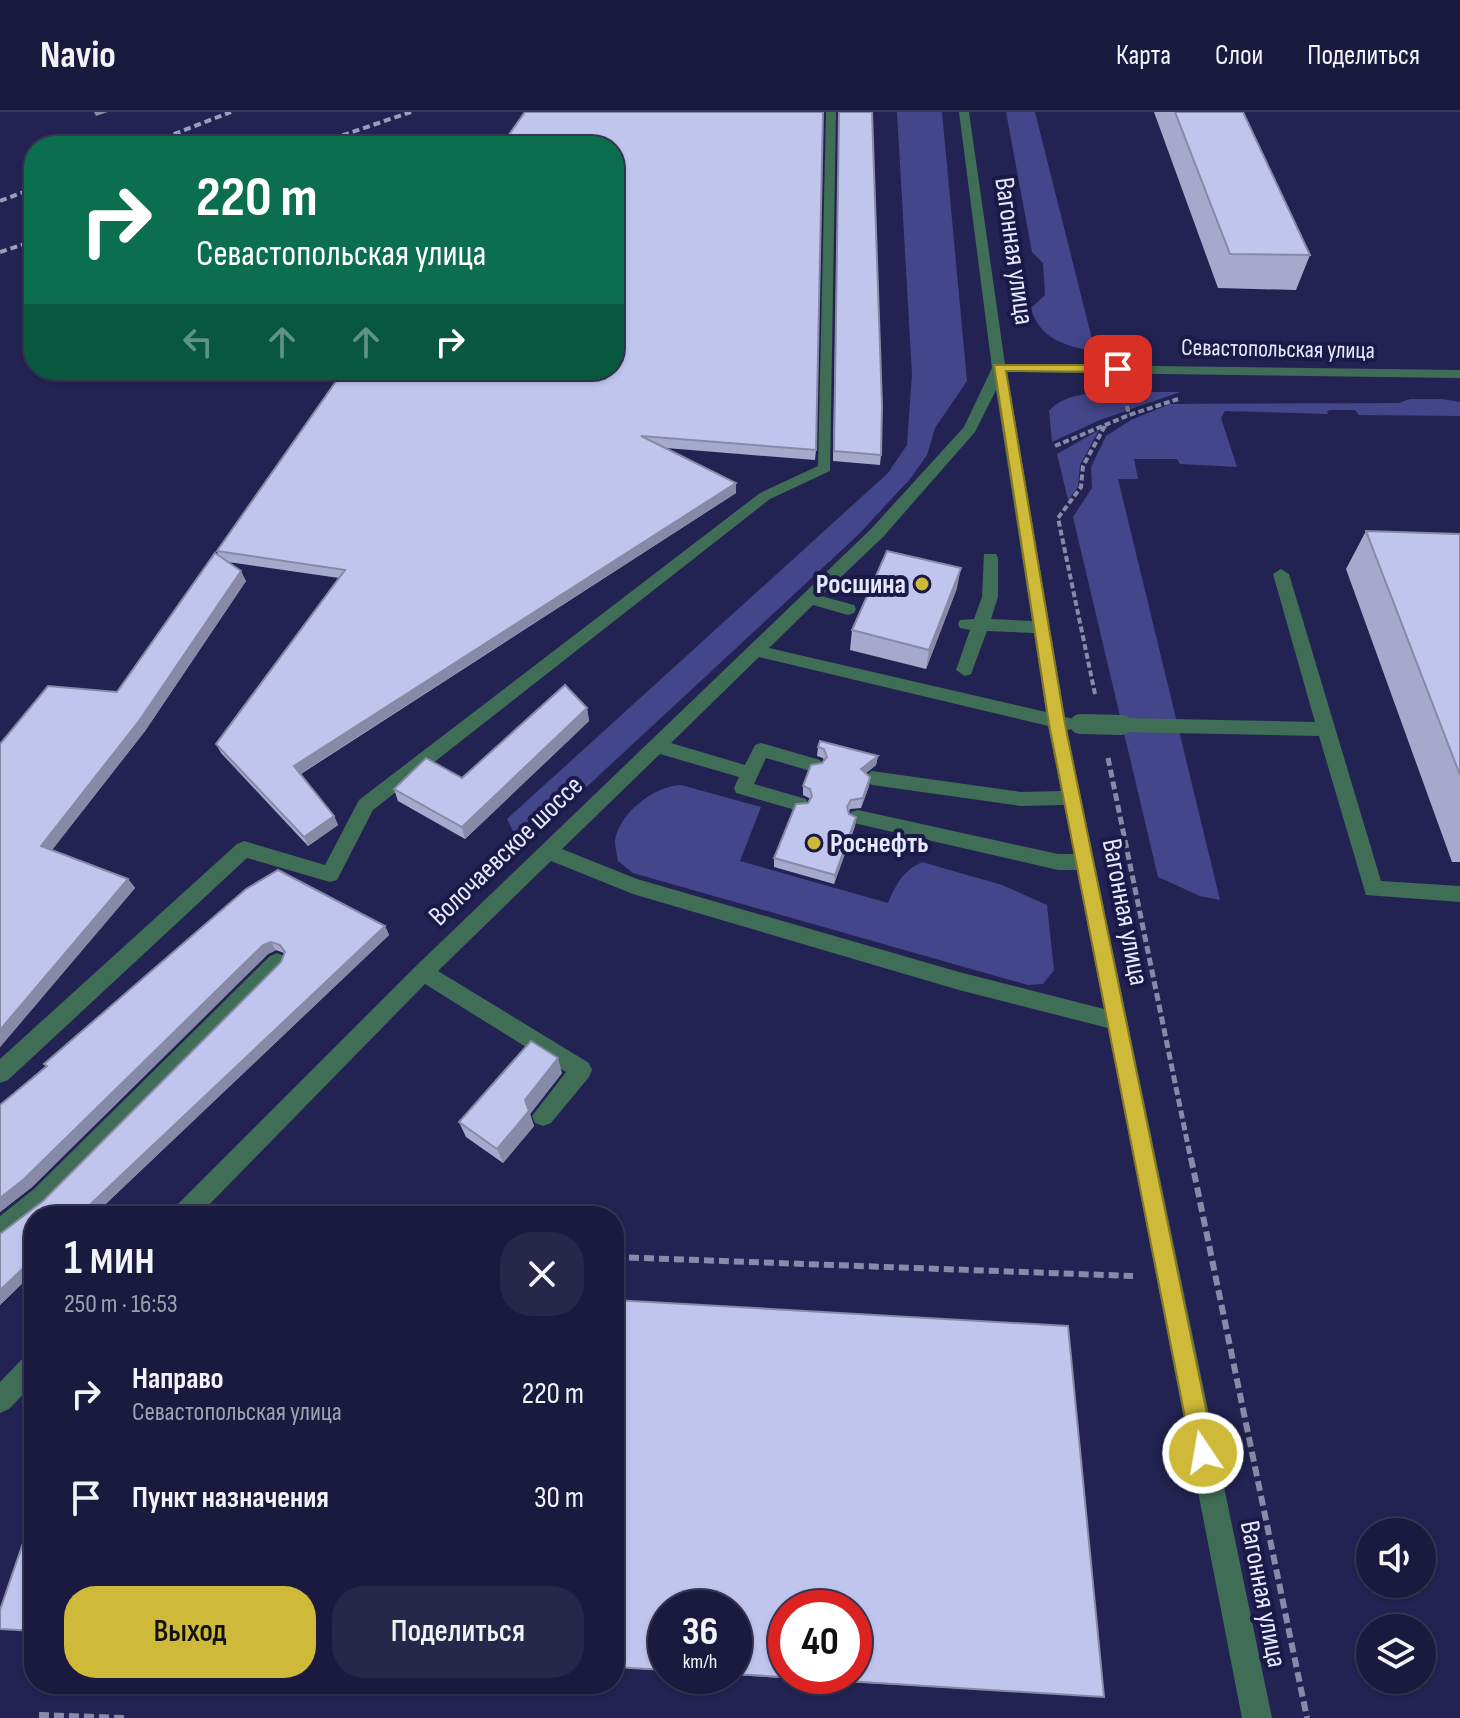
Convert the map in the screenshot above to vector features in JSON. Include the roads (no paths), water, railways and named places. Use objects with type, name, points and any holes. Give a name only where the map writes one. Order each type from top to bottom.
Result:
[{"type":"street","points":[[0,1073],[244,849],[330,874],[366,805],[765,496],[825,468],[831,112]]},
{"type":"street","name":"Вагонная улица","points":[[964,112],[999,368],[1040,627],[1069,724],[1072,798],[1084,862],[1257,1718]]},
{"type":"street","name":"Севастопольская улица","points":[[999,368],[1460,374]]},
{"type":"street","name":"Волочаевское шоссе","points":[[192,1206],[423,972],[877,533],[970,429],[999,368]]},
{"type":"street","points":[[965,670],[973,624],[990,597],[990,558]]},
{"type":"street","points":[[1281,574],[1373,889],[1460,894]]},
{"type":"street","points":[[811,599],[848,609]]},
{"type":"street","points":[[973,624],[1040,627]]},
{"type":"street","points":[[757,651],[1069,724],[1325,729]]},
{"type":"street","points":[[658,746],[750,773]]},
{"type":"street","points":[[799,804],[743,788],[761,750],[814,765]]},
{"type":"street","points":[[872,778],[1021,799],[1072,798]]},
{"type":"street","points":[[858,817],[1058,862],[1084,862]]},
{"type":"street","points":[[549,852],[633,886],[959,981],[1115,1021]]},
{"type":"street","points":[[31,1206],[277,962]]},
{"type":"street","points":[[423,972],[581,1070],[543,1116]]},
{"type":"street","points":[[0,1231],[24,1212]]},
{"type":"street","points":[[0,1400],[24,1375]]},
{"type":"railway","points":[[169,136],[231,112]]},
{"type":"railway","points":[[340,136],[411,112]]},
{"type":"railway","points":[[0,201],[24,192]]},
{"type":"railway","points":[[0,252],[24,244]]},
{"type":"place","name":"Росшина","points":[[922,584]]},
{"type":"place","name":"Роснефть","points":[[814,843]]}]
